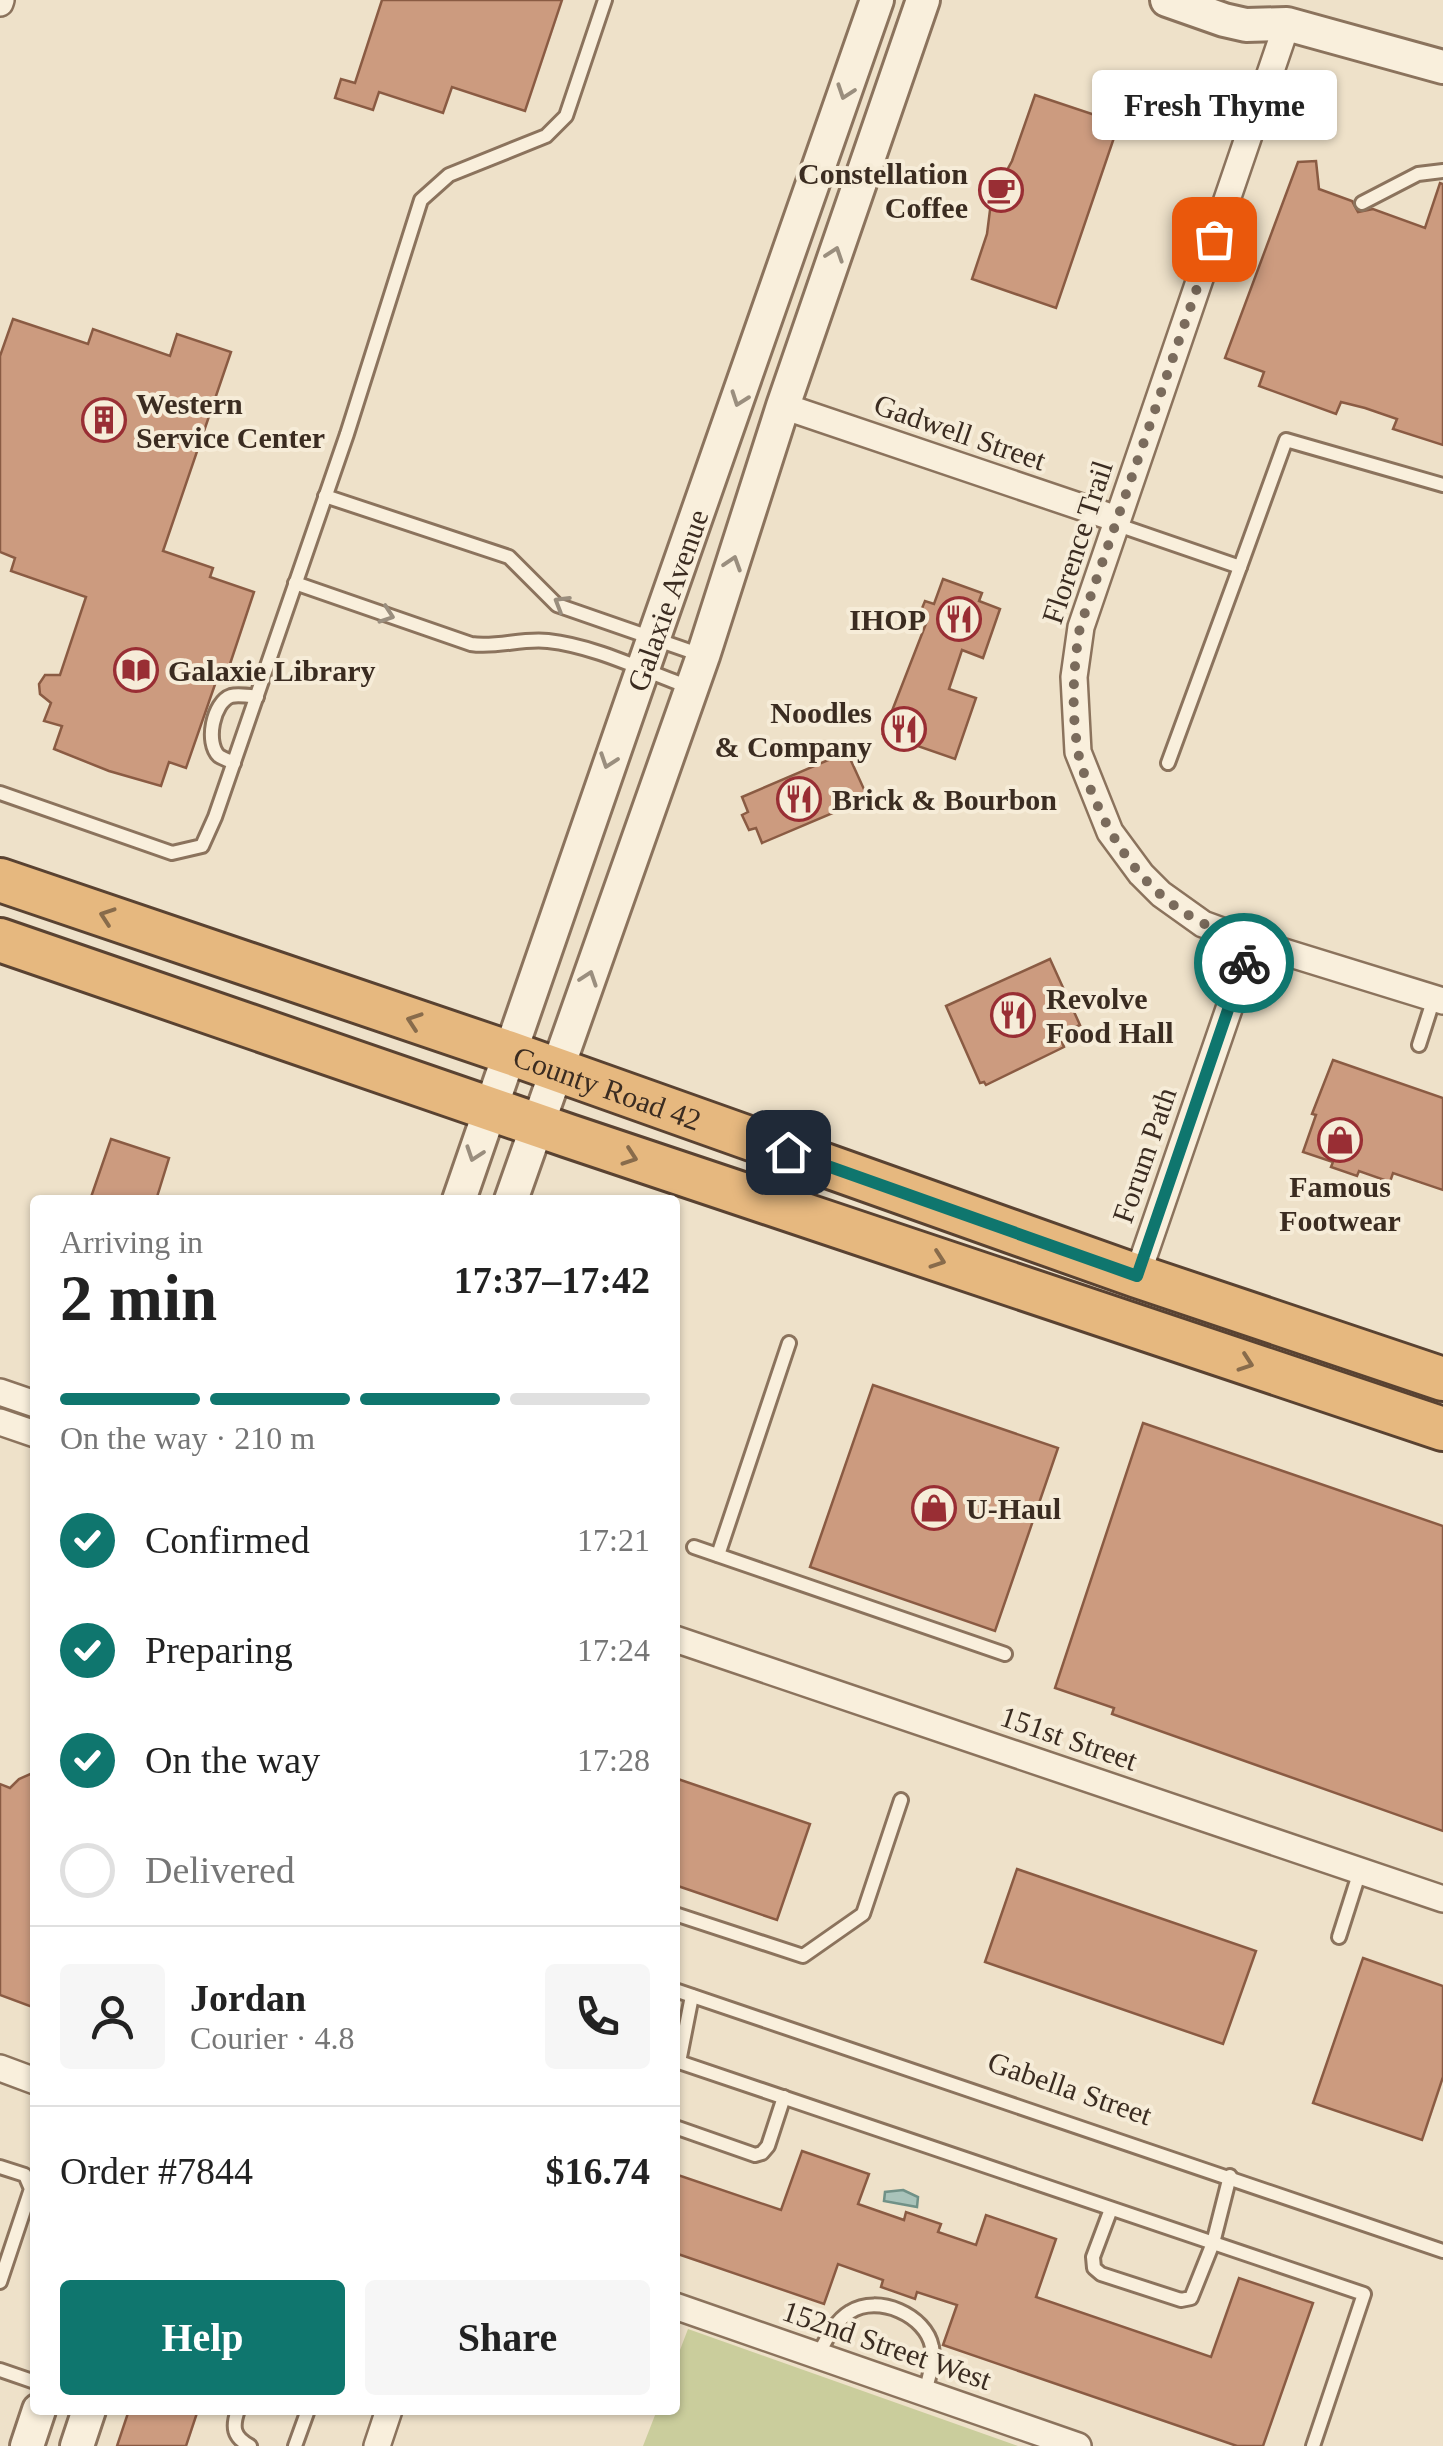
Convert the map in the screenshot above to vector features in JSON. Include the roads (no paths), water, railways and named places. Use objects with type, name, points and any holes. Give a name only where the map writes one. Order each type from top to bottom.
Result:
[{"type":"highway","name":"County Road 42","points":[[0,880],[507,1052],[1137,1276],[1443,1379]]},
{"type":"highway","name":"County Road 42","points":[[0,940],[1443,1430]]},
{"type":"street","name":"Galaxie Avenue","points":[[461,1195],[507,1052],[877,0]]},
{"type":"street","name":"Galaxie Avenue","points":[[512,1195],[703,656],[783,406],[923,0]]},
{"type":"street","points":[[1166,0],[1246,25],[1287,24],[1443,67]]},
{"type":"street","points":[[1262,0],[1287,24]]},
{"type":"street","name":"Florence Trail","points":[[1287,24],[1080,627],[1074,702],[1078,752],[1110,832],[1161,894],[1203,924],[1438,999]]},
{"type":"street","name":"Gadwell Street","points":[[783,406],[1116,522]]},
{"type":"street","name":"Forum Path","points":[[1137,1276],[1252,942]]},
{"type":"street","points":[[0,1392],[30,1402]]},
{"type":"street","points":[[0,1422],[30,1432]]},
{"type":"street","name":"151st Street","points":[[680,1641],[1443,1899]]},
{"type":"street","points":[[0,2068],[30,2078]]},
{"type":"street","name":"152nd Street West","points":[[680,2308],[1078,2446]]},
{"type":"street","points":[[27,2446],[37,2415]]},
{"type":"street","points":[[77,2446],[88,2415]]},
{"type":"street","points":[[377,2446],[387,2415]]},
{"type":"lane","points":[[0,794],[172,852],[202,846],[325,496],[421,200],[448,175],[546,136],[566,116],[605,0]]},
{"type":"lane","points":[[1362,203],[1418,174],[1443,171]]},
{"type":"lane","points":[[1168,763],[1286,440],[1443,485]]},
{"type":"lane","points":[[325,496],[509,557],[557,605],[646,654],[690,688]]},
{"type":"lane","points":[[1116,522],[1240,568]]},
{"type":"lane","points":[[295,584],[471,644],[487,646],[528,640],[646,654],[703,656]]},
{"type":"lane","points":[[234,763],[219,757],[214,748],[212,730],[216,716],[230,696],[257,696]]},
{"type":"lane","points":[[1419,1045],[1438,999]]},
{"type":"lane","points":[[718,1555],[789,1343]]},
{"type":"lane","points":[[694,1547],[1005,1654]]},
{"type":"lane","points":[[680,1916],[803,1956],[863,1914],[901,1800]]},
{"type":"lane","points":[[1339,1936],[1360,1870]]},
{"type":"lane","name":"Gabella Street","points":[[680,1992],[1443,2251]]},
{"type":"lane","points":[[680,2053],[692,1996]]},
{"type":"lane","points":[[680,2068],[784,2096],[1364,2294],[1314,2446]]},
{"type":"lane","points":[[680,2130],[755,2155],[762,2153],[768,2146],[784,2096]]},
{"type":"lane","points":[[4,2168],[25,2175],[30,2186]]},
{"type":"lane","points":[[1112,2208],[1094,2257],[1094,2268],[1101,2274],[1181,2300],[1191,2298],[1213,2243],[1230,2176]]},
{"type":"lane","points":[[0,2282],[30,2191]]},
{"type":"lane","points":[[818,2356],[830,2333],[850,2312],[874,2304],[900,2311],[924,2326],[933,2348],[924,2392]]},
{"type":"lane","points":[[0,2370],[30,2380]]},
{"type":"lane","points":[[237,2415],[234,2430],[238,2440],[250,2446]]},
{"type":"lane","points":[[296,2446],[306,2415]]},
{"type":"water","points":[[903,2190],[918,2197],[917,2207],[884,2201],[885,2192]]},
{"type":"place","name":"Constellation Coffee","points":[[1001,190]]},
{"type":"place","name":"Fresh Thyme","points":[[1214,239]]},
{"type":"place","name":"Western Service Center","points":[[104,420]]},
{"type":"place","name":"IHOP","points":[[959,619]]},
{"type":"place","name":"Galaxie Library","points":[[136,670]]},
{"type":"place","name":"Noodles & Company","points":[[904,729]]},
{"type":"place","name":"Brick & Bourbon","points":[[799,799]]},
{"type":"place","name":"Revolve Food Hall","points":[[1013,1015]]},
{"type":"place","name":"Famous Footwear","points":[[1340,1140]]},
{"type":"place","name":"U-Haul","points":[[934,1508]]}]
